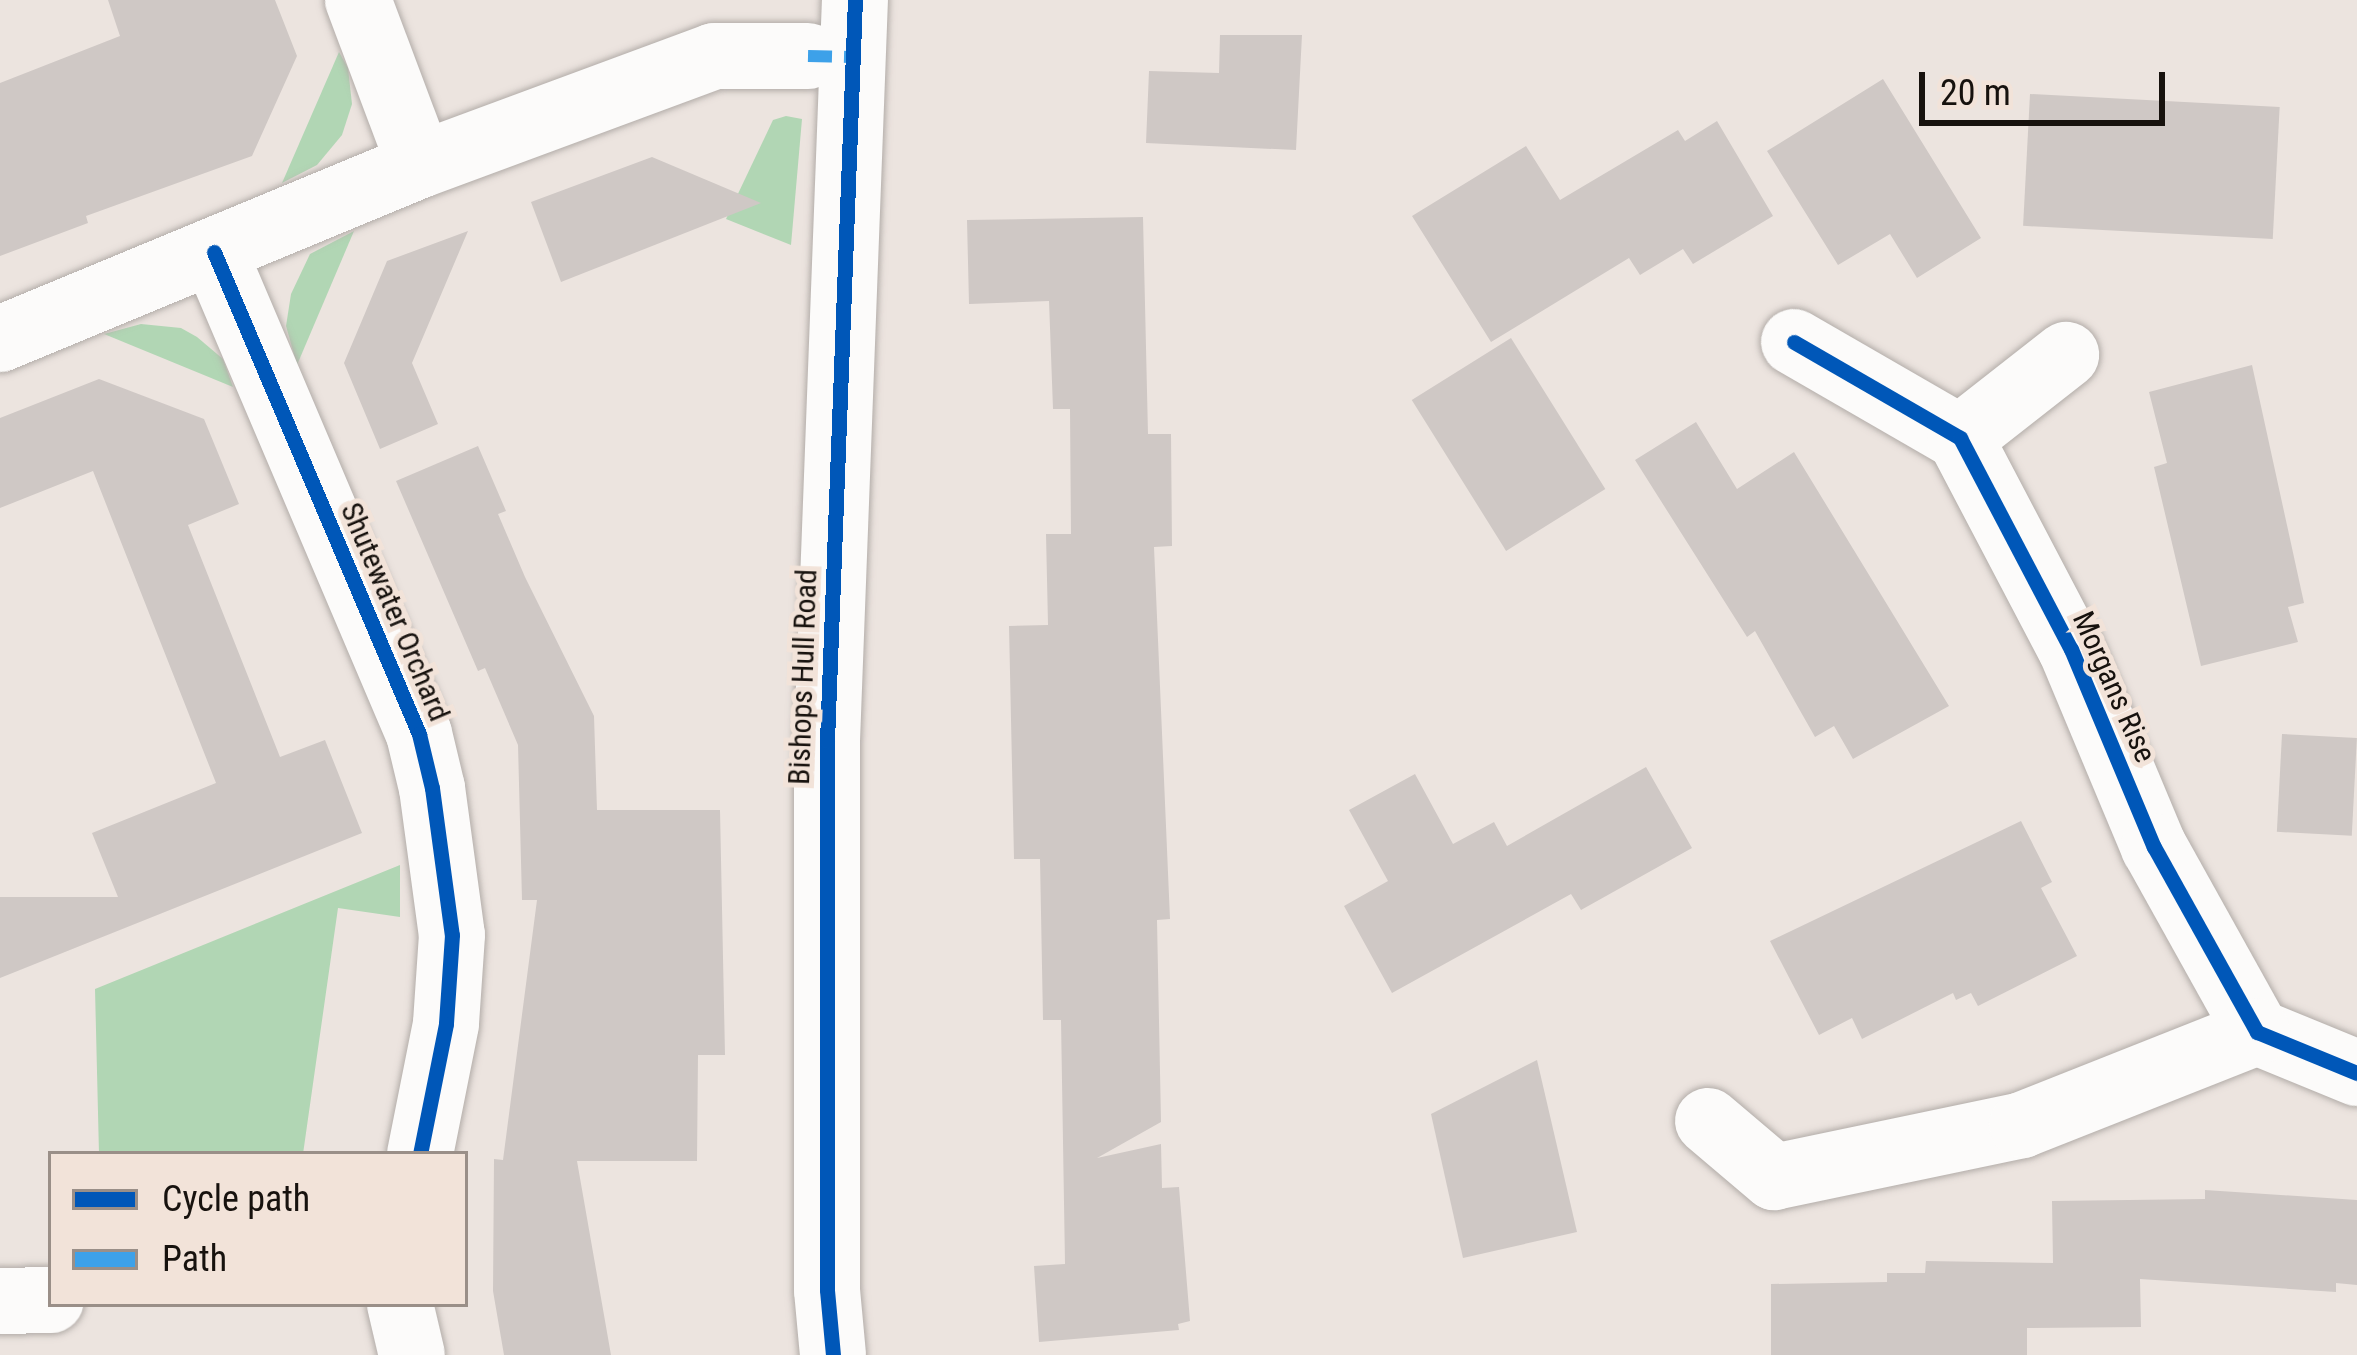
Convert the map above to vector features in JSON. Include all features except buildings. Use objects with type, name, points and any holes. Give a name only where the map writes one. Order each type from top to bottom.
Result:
[{"type":"street","points":[[358,0],[420,165]]},
{"type":"street","name":"Bishops Hull Road","points":[[833,1355],[827,1290],[827,741],[855,0]]},
{"type":"street","points":[[0,339],[420,165],[714,56],[808,56]]},
{"type":"street","name":"Shutewater Orchard","points":[[214,252],[419,734],[432,788],[452,934],[446,1024],[421,1151]]},
{"type":"street","points":[[1794,342],[1960,438],[2066,355]]},
{"type":"street","name":"Morgans Rise","points":[[1960,438],[2071,649],[2154,847],[2257,1032]]},
{"type":"street","points":[[1708,1121],[1774,1177],[2022,1125],[2257,1032],[2357,1073]]},
{"type":"street","points":[[0,1301],[48,1300]]},
{"type":"street","points":[[401,1307],[412,1355]]},
{"type":"green space","points":[[339,52],[348,68],[352,104],[342,135],[317,165],[282,183]]},
{"type":"green space","points":[[802,119],[791,245],[726,219],[773,120]]},
{"type":"green space","points":[[354,231],[297,365],[286,326],[291,294],[310,254]]},
{"type":"green space","points":[[141,324],[181,328],[197,337],[223,359],[233,387],[104,334]]},
{"type":"green space","points":[[400,865],[400,917],[338,908],[303,1151],[99,1151],[95,989]]},
{"type":"marked path","points":[[808,56],[852,57]]},
{"type":"cycle path","points":[[833,1355],[827,1290],[827,741],[855,0]]},
{"type":"cycle path","points":[[214,252],[419,734],[432,788],[452,935],[446,1024],[421,1151]]},
{"type":"cycle path","points":[[1794,342],[1960,438],[2071,649],[2154,847],[2257,1032],[2357,1073]]}]
